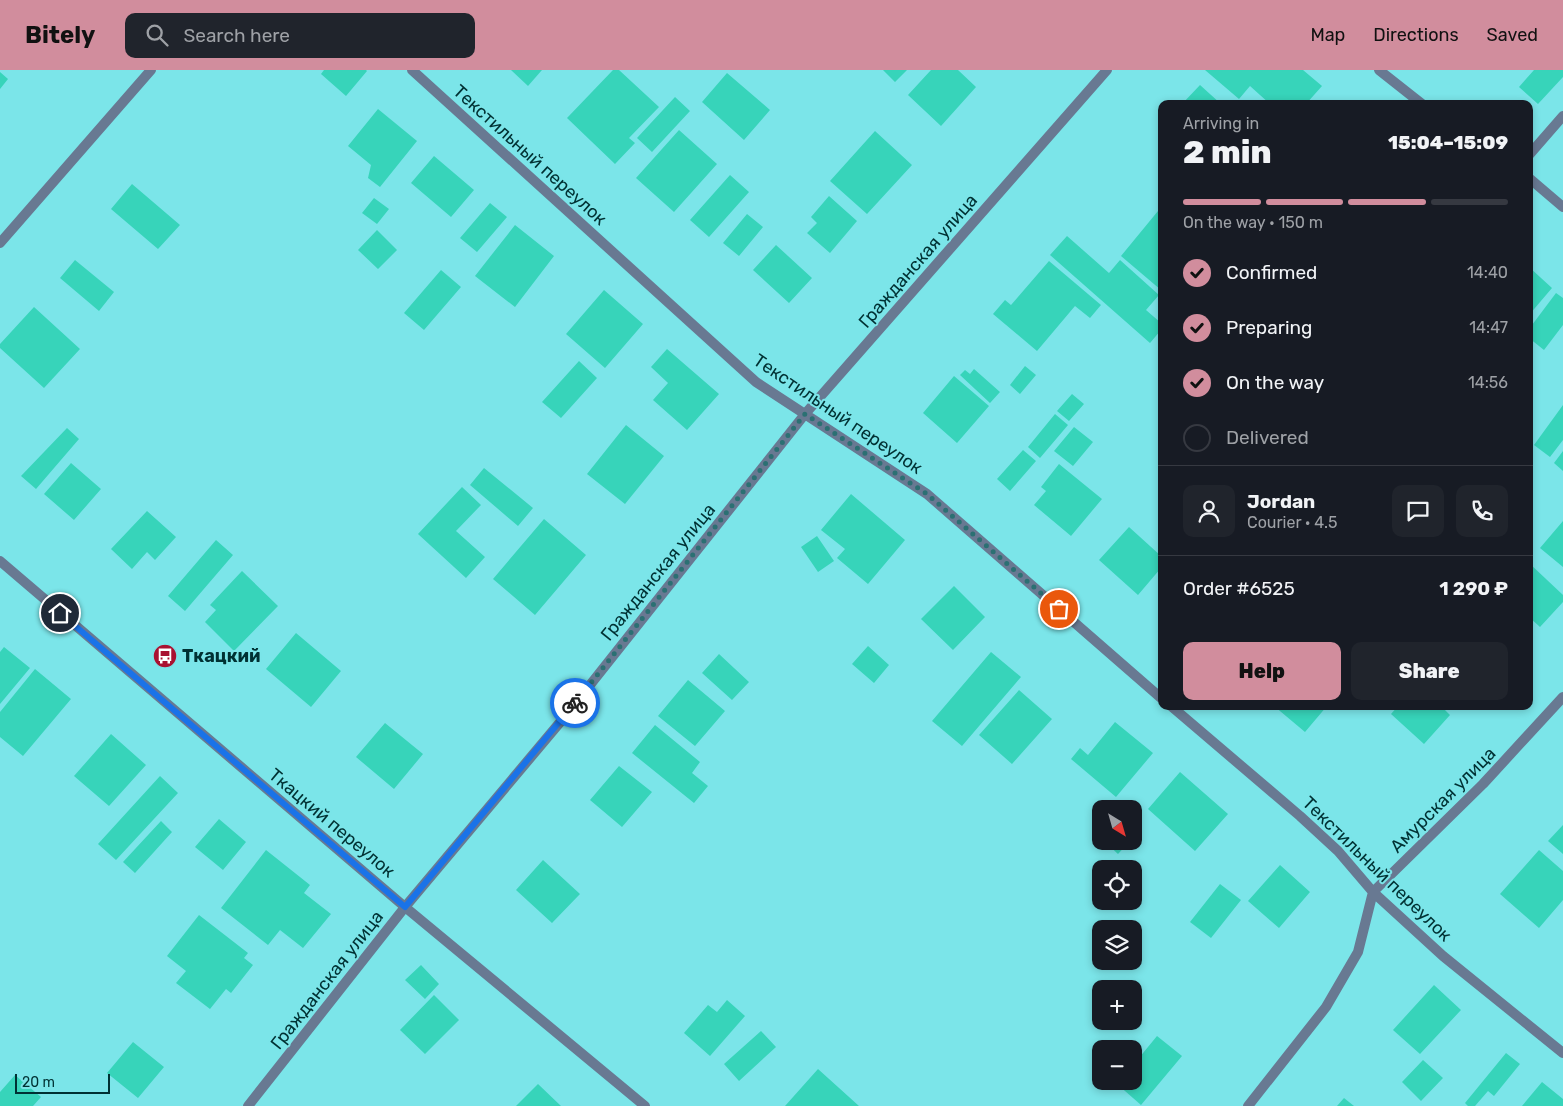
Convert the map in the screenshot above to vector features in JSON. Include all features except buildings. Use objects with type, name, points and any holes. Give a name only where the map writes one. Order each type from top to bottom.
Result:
[{"type":"street","points":[[0,243],[151,70]]},
{"type":"street","name":"Текстильный переулок","points":[[412,70],[756,382],[927,494],[1158,695]]},
{"type":"street","name":"Гражданская улица","points":[[248,1106],[405,907],[566,714],[805,414],[1107,70]]},
{"type":"street","points":[[1379,70],[1417,100]]},
{"type":"street","points":[[1533,150],[1563,116]]},
{"type":"street","points":[[1533,181],[1563,207]]},
{"type":"street","name":"Ткацкий переулок","points":[[0,562],[405,907],[645,1106]]},
{"type":"street","name":"Амурская улица","points":[[1373,892],[1483,784],[1563,697]]},
{"type":"street","name":"Текстильный переулок","points":[[1176,710],[1300,816],[1338,851],[1373,892],[1443,956],[1563,1053]]},
{"type":"street","points":[[1248,1106],[1326,1007],[1358,952],[1373,892]]},
{"type":"way so far","points":[[575,703],[805,414],[927,494],[1059,609]]},
{"type":"place","name":"Ткацкий","points":[[165,656]]},
{"type":"route","points":[[60,613],[405,907],[575,703]]}]
